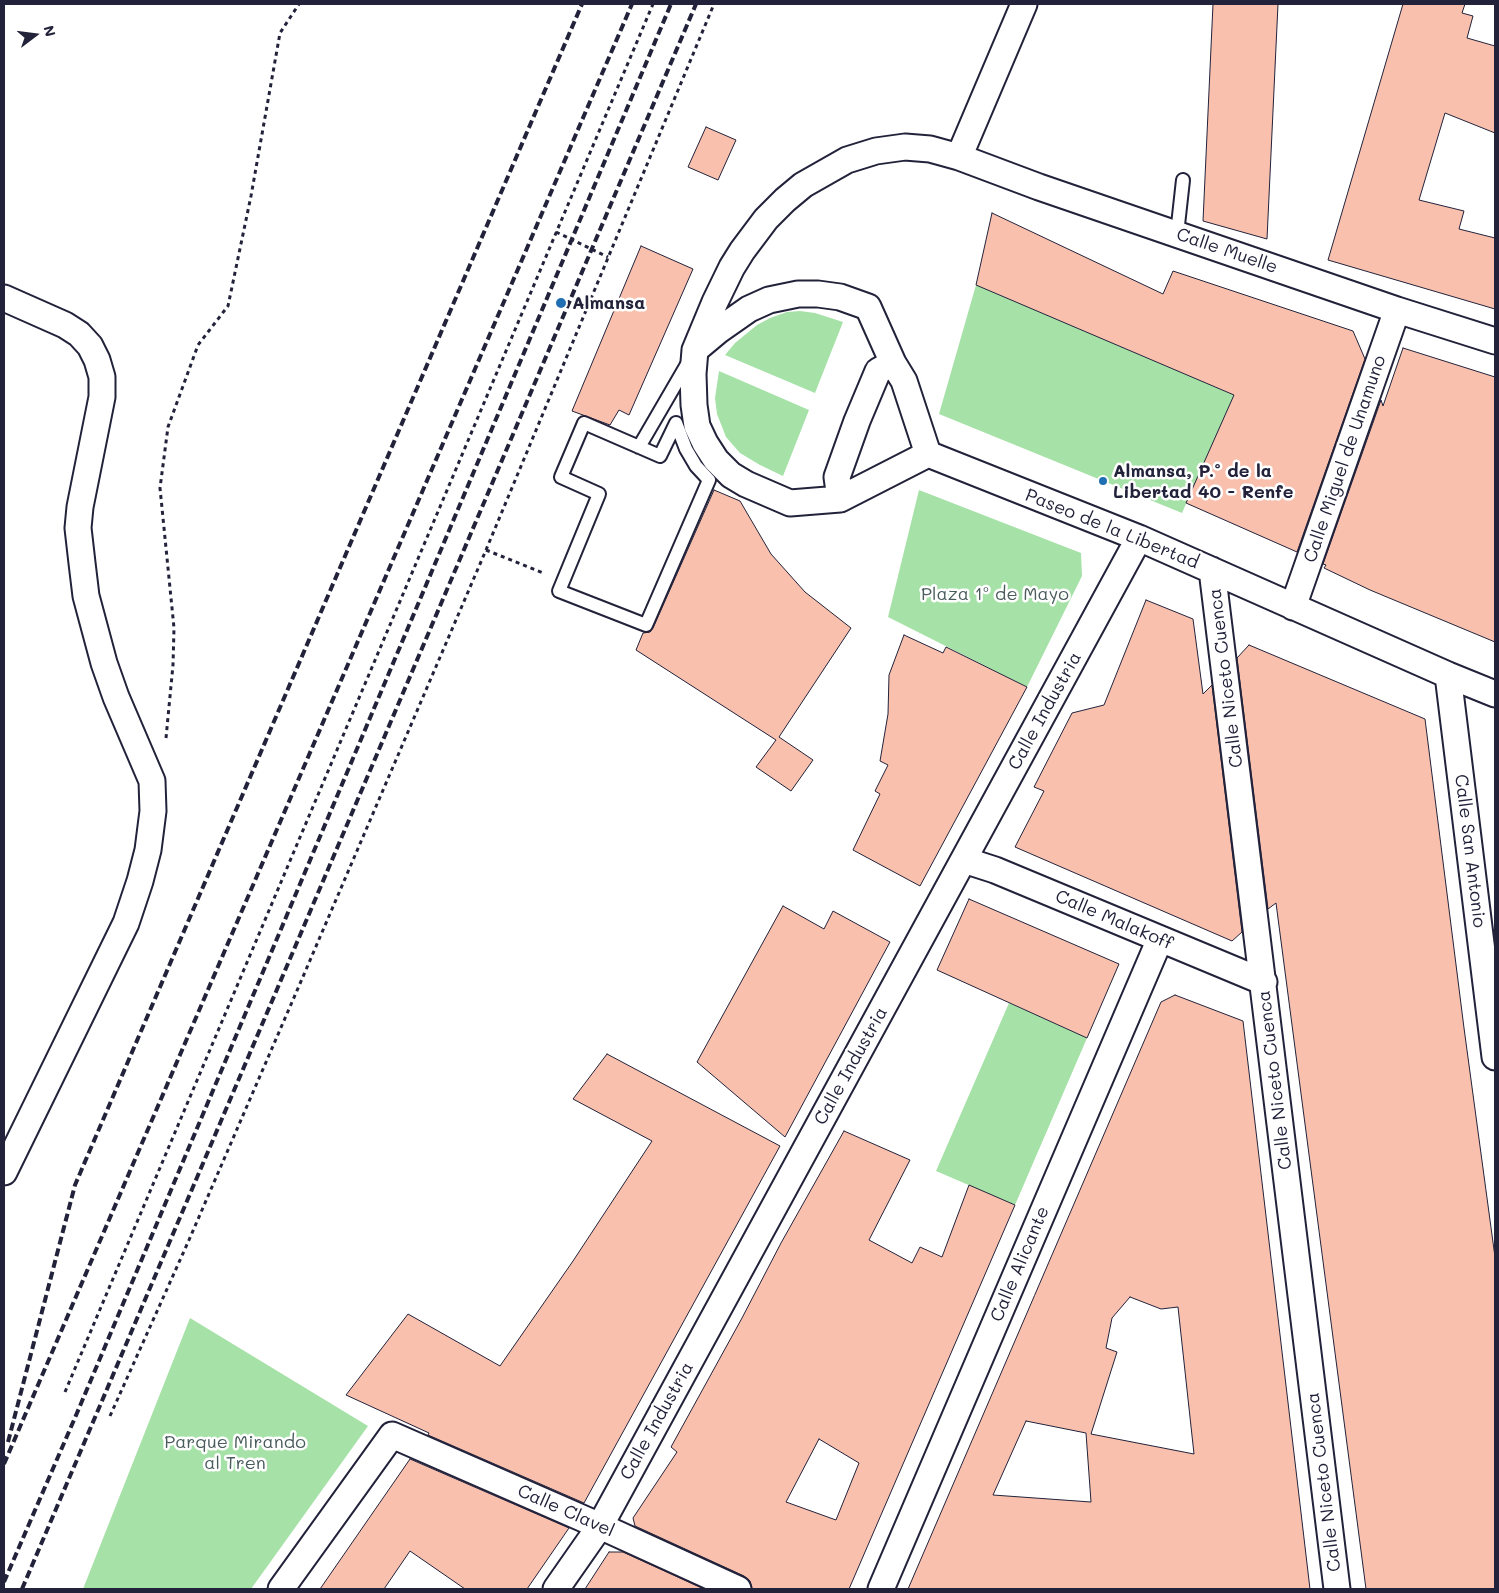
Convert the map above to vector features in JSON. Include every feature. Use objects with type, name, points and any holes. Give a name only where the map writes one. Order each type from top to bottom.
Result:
[{"type":"street","points":[[959,157],[1024,4]]},
{"type":"street","name":"Calle Muelle","points":[[840,498],[790,503],[746,484],[731,475],[716,460],[697,426],[693,374],[695,350],[715,302],[742,251],[766,220],[803,186],[847,160],[876,151],[892,148],[930,149],[959,157],[1040,187],[1397,310],[1495,341]]},
{"type":"street","points":[[695,350],[749,309],[769,300],[798,294],[818,294],[840,297],[868,307],[893,362],[904,381],[928,454],[840,498],[837,477],[857,420],[878,371],[893,362]]},
{"type":"street","points":[[4,298],[64,325],[79,334],[90,346],[102,376],[102,397],[80,507],[78,528],[82,563],[86,596],[104,663],[116,697],[152,781],[153,810],[148,850],[126,923],[4,1172]]},
{"type":"street","name":"Calle Miguel de Unamuno","points":[[1293,607],[1397,310]]},
{"type":"street","name":"Paseo de la Libertad","points":[[928,454],[1139,538],[1495,694]]},
{"type":"street","name":"Calle Industria","points":[[556,1589],[600,1526],[1139,538]]},
{"type":"street","name":"Calle Niceto Cuenca","points":[[1212,570],[1337,1589]]},
{"type":"street","name":"Calle San Antonio","points":[[1448,675],[1495,1057]]},
{"type":"street","name":"Calle Malakoff","points":[[964,860],[995,870],[1264,982]]},
{"type":"street","name":"Calle Alicante","points":[[881,1589],[1160,940]]},
{"type":"street","name":"Calle Clavel","points":[[281,1589],[392,1435],[738,1589]]},
{"type":"lane","points":[[1176,234],[1182,180]]},
{"type":"lane","points":[[640,447],[695,350]]},
{"type":"lane","points":[[584,423],[660,456],[676,423],[686,449],[696,466],[709,480],[646,625],[559,591],[562,580],[600,494],[561,477],[584,423]]},
{"type":"path","points":[[166,739],[173,665],[174,628],[160,488],[168,427],[198,346],[228,306],[251,196],[280,33],[299,4]]},
{"type":"path","points":[[65,1392],[653,4]]},
{"type":"path","points":[[110,1416],[189,1240],[486,550],[714,4]]},
{"type":"path","points":[[556,232],[608,256]]},
{"type":"path","points":[[486,550],[562,580]]},
{"type":"green space","points":[[976,285],[1234,395],[1182,513],[939,414]]},
{"type":"green space","points":[[787,312],[815,313],[843,322],[815,393],[725,355],[735,343],[757,325]]},
{"type":"green space","points":[[719,371],[809,410],[783,476],[740,453],[726,437],[717,414],[715,398]]},
{"type":"green space","name":"Plaza 1º de Mayo","points":[[919,490],[1081,553],[1082,576],[1027,687],[888,617]]},
{"type":"green space","points":[[1009,1003],[1087,1038],[1015,1205],[936,1171]]},
{"type":"green space","name":"Parque Mirando al Tren","points":[[190,1318],[368,1426],[251,1589],[83,1589]]},
{"type":"building","points":[[1213,4],[1278,4],[1267,239],[1203,221]]},
{"type":"building","points":[[1403,4],[1465,4],[1462,13],[1473,16],[1467,38],[1495,46],[1495,133],[1445,113],[1419,200],[1464,211],[1459,229],[1495,238],[1495,309],[1328,260]]},
{"type":"building","points":[[706,127],[736,140],[718,180],[688,167]]},
{"type":"building","points":[[992,213],[1163,294],[1173,271],[1353,331],[1365,359],[1297,552],[1186,503],[1234,395],[976,285]]},
{"type":"building","points":[[641,246],[693,269],[629,415],[619,410],[610,425],[572,411]]},
{"type":"building","points":[[1403,348],[1495,377],[1495,642],[1370,590],[1324,568],[1326,565],[1323,564],[1381,400],[1383,406]]},
{"type":"building","points":[[714,490],[740,501],[771,554],[805,592],[851,628],[779,737],[813,760],[791,791],[756,767],[776,740],[636,650],[643,633],[650,632],[653,628]]},
{"type":"building","points":[[1146,600],[1193,619],[1203,694],[1212,685],[1242,932],[1232,941],[1015,847],[1044,791],[1034,787],[1072,713],[1104,705]]},
{"type":"building","points":[[904,635],[943,653],[946,647],[1027,687],[920,886],[853,850],[880,794],[875,791],[888,765],[880,761],[888,714],[889,675]]},
{"type":"building","points":[[1249,645],[1425,719],[1495,1257],[1495,1589],[1366,1589],[1276,903],[1268,909],[1237,658]]},
{"type":"building","points":[[969,899],[1119,964],[1087,1038],[937,970]]},
{"type":"building","points":[[783,906],[824,929],[833,911],[890,942],[785,1137],[697,1062]]},
{"type":"building","points":[[1175,995],[1243,1021],[1310,1589],[908,1589],[1161,1002]],"holes":[[[1130,1297],[1161,1309],[1178,1307],[1194,1454],[1091,1434],[1117,1352],[1106,1348],[1112,1318]],[[1026,1421],[1086,1433],[1091,1502],[993,1495]]]},
{"type":"building","points":[[607,1054],[780,1146],[584,1503],[428,1435],[429,1433],[346,1395],[408,1314],[500,1366],[573,1261],[652,1141],[573,1099]]},
{"type":"building","points":[[844,1131],[910,1160],[869,1240],[912,1263],[920,1247],[942,1257],[969,1185],[1015,1205],[849,1589],[752,1589],[750,1581],[744,1576],[635,1526],[633,1518],[677,1452],[671,1447]],"holes":[[[819,1439],[859,1463],[836,1520],[786,1502]]]},
{"type":"building","points":[[410,1459],[569,1528],[527,1589],[465,1589],[410,1551],[384,1589],[320,1589]]},
{"type":"building","points":[[609,1552],[623,1552],[704,1589],[585,1589]]},
{"type":"railway","points":[[8,1442],[75,1185],[582,4]]},
{"type":"railway","points":[[4,1464],[632,4]]},
{"type":"railway","points":[[4,1582],[671,4]]},
{"type":"railway","points":[[22,1589],[696,4]]},
{"type":"place","name":"Almansa","points":[[561,303]]},
{"type":"place","name":"Almansa, P.º de la Libertad 40 - Renfe","points":[[1103,481]]}]
